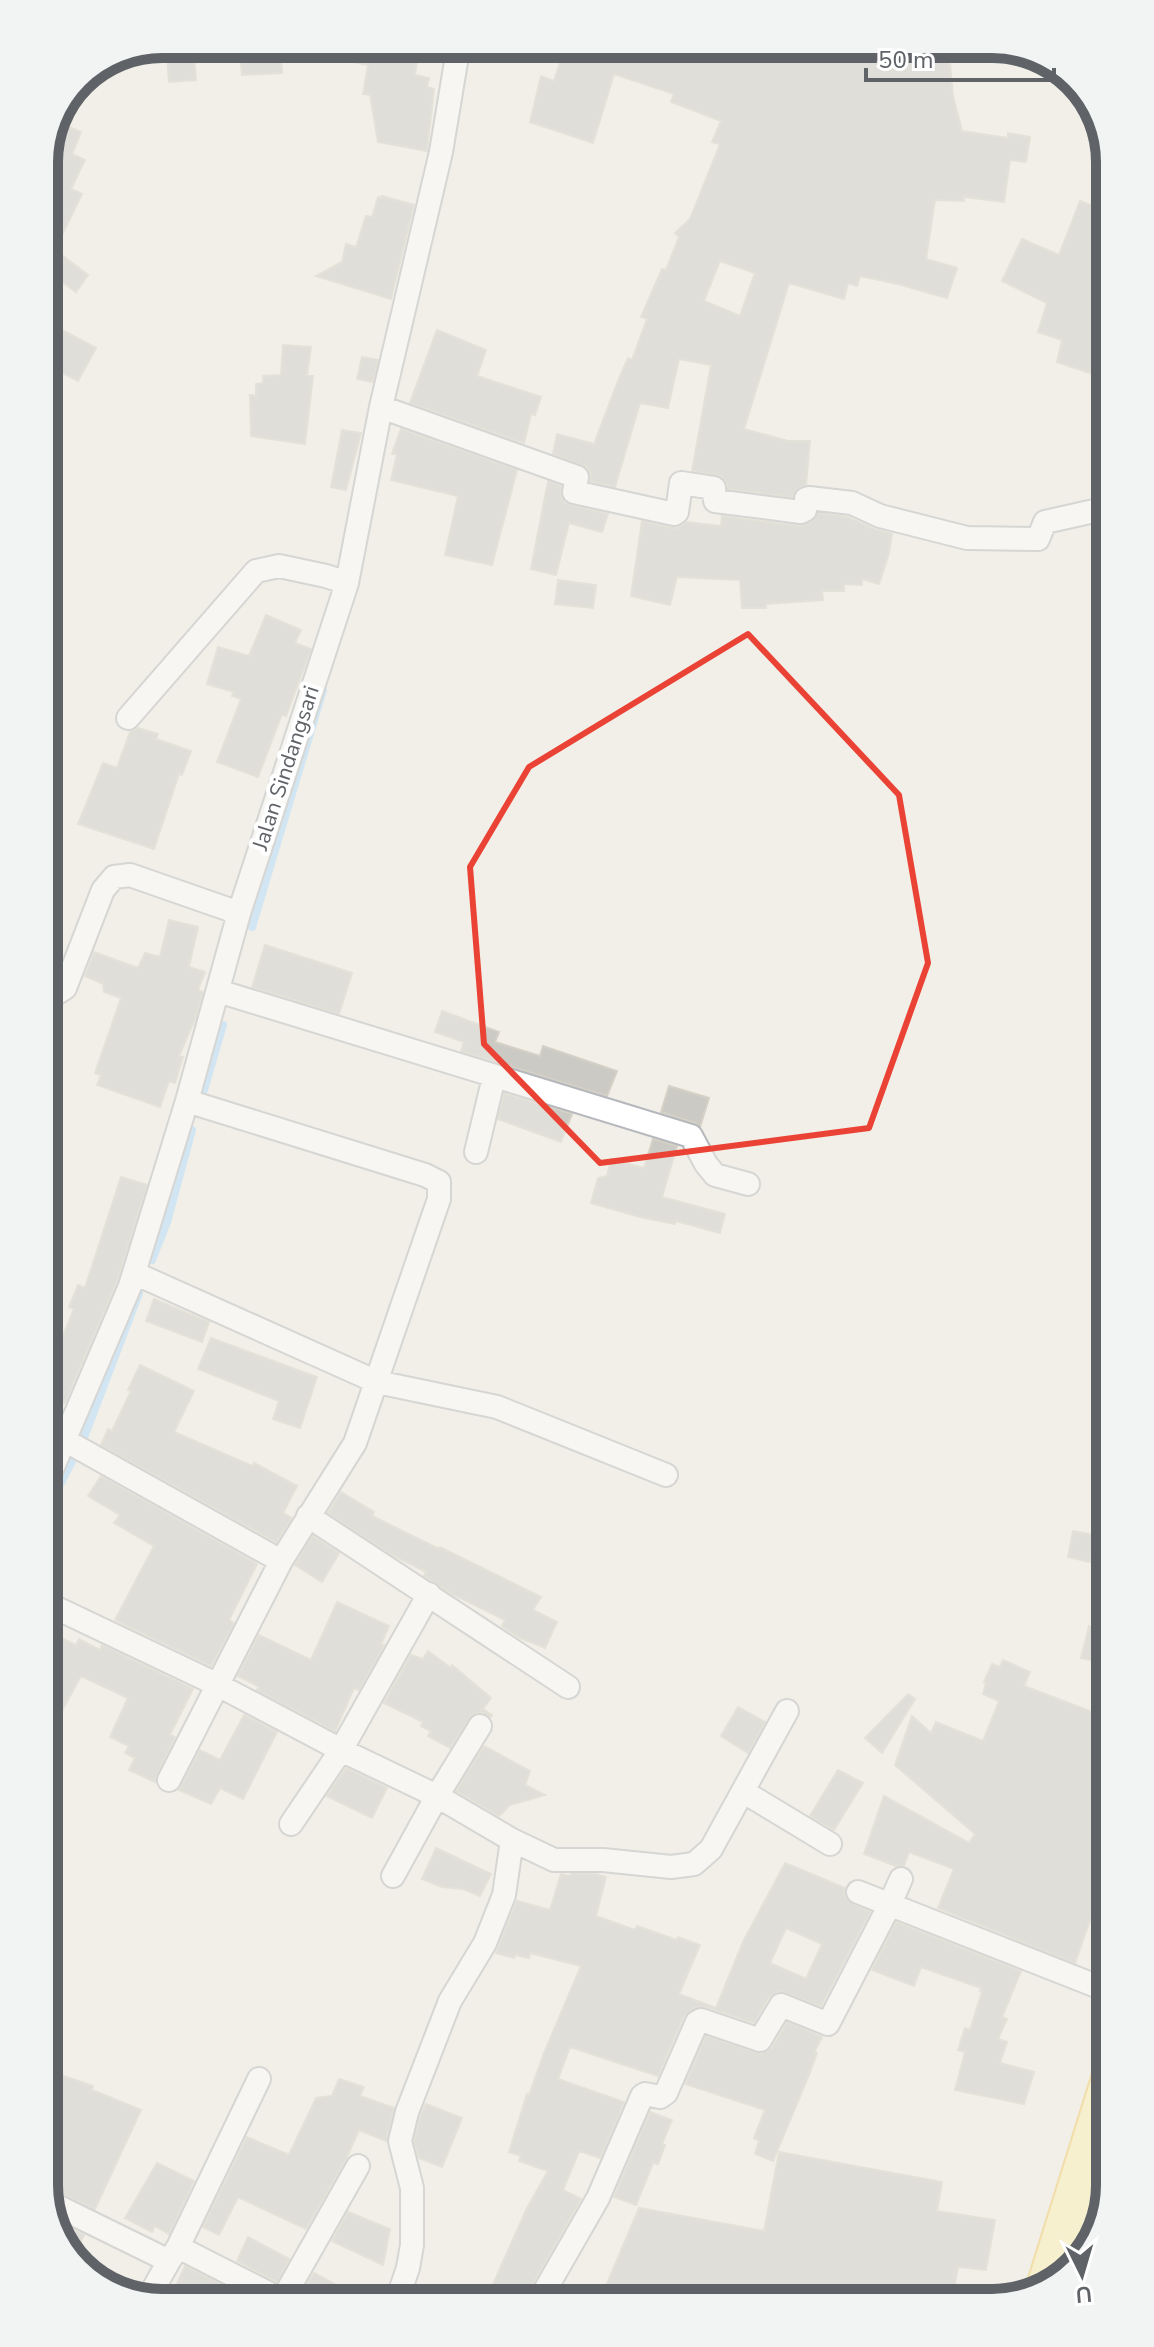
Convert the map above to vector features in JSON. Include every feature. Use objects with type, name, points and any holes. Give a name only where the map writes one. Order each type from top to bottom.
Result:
[{"type":"main road","points":[[1061,2235],[1096,2124]]},
{"type":"street","name":"Jalan Sindangsari","points":[[58,1461],[69,1443],[134,1273],[187,1101],[239,913],[347,583],[381,407],[441,152],[457,58]]},
{"type":"street","points":[[381,407],[577,477],[574,492],[674,514],[677,512],[681,483],[714,488],[715,501],[728,504],[801,512],[805,510],[806,499],[809,498],[852,503],[880,516],[967,538],[1038,539],[1045,522],[1096,511]]},
{"type":"street","points":[[128,718],[256,571],[279,566],[347,583]]},
{"type":"street","points":[[58,992],[65,988],[103,890],[114,877],[130,875],[239,913]]},
{"type":"street","points":[[218,991],[691,1136],[715,1175],[748,1184]]},
{"type":"street","points":[[476,1152],[494,1077]]},
{"type":"street","points":[[169,1780],[281,1561],[348,1457],[377,1382],[439,1199],[439,1182],[425,1175],[187,1101]]},
{"type":"street","points":[[134,1273],[377,1382],[497,1407],[666,1475]]},
{"type":"street","points":[[69,1443],[281,1561]]},
{"type":"street","points":[[308,1516],[568,1687]]},
{"type":"street","points":[[291,1824],[341,1750],[429,1594]]},
{"type":"street","points":[[58,1609],[216,1684],[437,1796],[510,1839],[554,1860],[603,1860],[671,1867],[694,1864],[711,1849],[787,1711]]},
{"type":"street","points":[[393,1876],[480,1726]]},
{"type":"street","points":[[744,1792],[830,1844]]},
{"type":"street","points":[[401,2289],[412,2245],[412,2188],[400,2141],[407,2112],[450,2001],[485,1943],[504,1895],[510,1839]]},
{"type":"street","points":[[546,2289],[598,2198],[642,2096],[660,2097],[666,2093],[697,2022],[701,2020],[760,2040],[781,2005],[828,2024],[901,1879]]},
{"type":"street","points":[[858,1892],[1096,1986]]},
{"type":"street","points":[[154,2289],[174,2254],[259,2079]]},
{"type":"street","points":[[288,2289],[358,2166]]},
{"type":"street","points":[[61,2207],[254,2289]]},
{"type":"highlighted area","points":[[748,634],[899,795],[928,963],[869,1128],[600,1163],[484,1044],[470,867],[529,767]]},
{"type":"building","points":[[167,58],[194,58],[196,80],[169,82]]},
{"type":"building","points":[[240,58],[281,58],[282,73],[242,75]]},
{"type":"building","points":[[332,58],[417,58],[415,75],[429,78],[427,87],[434,89],[427,151],[378,142],[370,95],[363,94],[368,65]]},
{"type":"building","points":[[561,58],[725,58],[734,61],[735,58],[924,58],[950,64],[953,96],[962,131],[1008,138],[1008,133],[1030,137],[1026,162],[1010,160],[1004,202],[964,197],[964,201],[935,200],[926,259],[957,268],[947,298],[860,276],[857,286],[848,283],[844,299],[789,283],[744,429],[788,441],[810,441],[806,485],[796,490],[792,497],[728,489],[721,476],[692,471],[711,365],[679,359],[668,408],[640,403],[615,487],[590,481],[591,474],[587,467],[553,454],[557,434],[594,444],[628,358],[632,360],[647,319],[641,317],[662,269],[666,270],[679,237],[675,233],[690,219],[720,144],[712,142],[721,121],[671,102],[674,94],[614,74],[593,143],[530,122],[541,76],[554,81]],"holes":[[[720,261],[755,273],[740,316],[704,301]]]},
{"type":"building","points":[[65,126],[81,132],[72,154],[85,160],[71,189],[82,194],[58,243],[58,155]]},
{"type":"building","points":[[378,197],[414,205],[391,299],[316,276],[342,262],[346,244],[356,247],[366,216],[372,217]]},
{"type":"building","points":[[1080,201],[1096,207],[1096,375],[1057,362],[1062,340],[1038,332],[1047,303],[1002,281],[1022,239],[1059,255]]},
{"type":"building","points":[[63,256],[88,275],[76,292],[58,278],[58,263]]},
{"type":"building","points":[[58,328],[96,348],[78,381],[58,371]]},
{"type":"building","points":[[437,330],[486,350],[477,376],[541,397],[535,415],[531,414],[524,443],[410,403]]},
{"type":"building","points":[[283,345],[311,347],[307,376],[313,376],[305,444],[251,436],[250,395],[256,396],[256,384],[263,383],[263,376],[281,375]]},
{"type":"building","points":[[362,357],[378,360],[373,382],[357,379]]},
{"type":"building","points":[[401,429],[517,470],[492,565],[445,555],[458,496],[391,480],[397,454],[392,454]]},
{"type":"building","points":[[342,430],[361,433],[346,490],[331,487]]},
{"type":"building","points":[[548,481],[561,486],[565,503],[608,514],[602,532],[569,523],[556,575],[531,569]]},
{"type":"building","points":[[818,513],[848,517],[892,534],[879,584],[862,579],[862,585],[844,584],[844,591],[822,591],[823,600],[766,604],[766,608],[742,608],[740,580],[677,577],[670,605],[631,596],[642,521],[672,528],[686,522],[721,526],[722,516],[800,526],[812,522]]},
{"type":"building","points":[[558,580],[596,585],[593,608],[555,604]]},
{"type":"building","points":[[266,615],[301,630],[295,643],[311,649],[286,716],[282,714],[258,777],[217,762],[241,699],[232,696],[234,692],[207,684],[218,647],[249,656]]},
{"type":"building","points":[[138,728],[158,734],[156,739],[191,751],[182,775],[179,774],[154,849],[78,824],[103,763],[117,768],[130,732]]},
{"type":"building","points":[[169,920],[198,927],[189,967],[205,972],[198,990],[203,992],[179,1056],[183,1057],[175,1083],[169,1081],[160,1107],[97,1085],[101,1075],[95,1073],[121,998],[104,992],[103,984],[85,976],[94,952],[138,968],[145,953],[160,957]]},
{"type":"building","points":[[265,945],[352,973],[339,1014],[252,987]]},
{"type":"building","points":[[442,1011],[499,1032],[495,1042],[540,1056],[543,1046],[617,1071],[607,1096],[461,1051],[464,1042],[435,1032]]},
{"type":"building","points":[[669,1086],[709,1098],[700,1127],[661,1112]]},
{"type":"building","points":[[504,1093],[572,1114],[561,1142],[498,1119]]},
{"type":"building","points":[[653,1139],[677,1146],[662,1197],[725,1214],[720,1233],[676,1221],[675,1224],[640,1217],[591,1203],[598,1178],[607,1176],[611,1159],[644,1168]]},
{"type":"building","points":[[121,1177],[147,1185],[117,1281],[65,1403],[58,1400],[58,1348],[74,1309],[69,1307],[78,1285],[85,1288]]},
{"type":"building","points":[[154,1299],[209,1322],[202,1342],[146,1321]]},
{"type":"building","points":[[211,1338],[317,1377],[300,1428],[273,1419],[279,1401],[198,1369]]},
{"type":"building","points":[[140,1365],[194,1391],[174,1432],[252,1466],[254,1463],[297,1486],[283,1513],[292,1518],[276,1542],[101,1445],[108,1429],[112,1431]]},
{"type":"building","points":[[101,1476],[257,1564],[229,1620],[234,1623],[211,1666],[115,1620],[154,1546],[114,1523],[120,1515],[88,1496]]},
{"type":"building","points":[[341,1492],[374,1512],[372,1516],[541,1597],[533,1610],[557,1622],[545,1648],[518,1637],[502,1626],[505,1620],[452,1594],[424,1576],[426,1572],[392,1555],[328,1513]]},
{"type":"building","points":[[1073,1531],[1095,1535],[1090,1562],[1068,1557]]},
{"type":"building","points":[[313,1536],[339,1553],[322,1582],[295,1565]]},
{"type":"building","points":[[337,1602],[389,1626],[381,1644],[384,1645],[359,1690],[354,1688],[335,1731],[257,1690],[259,1687],[238,1676],[259,1635],[311,1660]]},
{"type":"building","points":[[1089,1626],[1096,1628],[1096,1661],[1081,1658]]},
{"type":"building","points":[[58,1637],[76,1645],[79,1639],[100,1650],[102,1645],[193,1689],[170,1735],[175,1737],[155,1782],[129,1770],[135,1758],[125,1753],[129,1746],[110,1737],[128,1698],[81,1676],[58,1718]]},
{"type":"building","points":[[428,1651],[451,1668],[452,1665],[491,1698],[483,1709],[491,1717],[481,1712],[473,1714],[450,1748],[428,1736],[431,1731],[421,1726],[423,1722],[384,1703],[411,1655],[423,1659]]},
{"type":"building","points":[[1003,1660],[1030,1672],[1024,1686],[1096,1713],[1096,1903],[1075,1963],[938,1908],[954,1869],[909,1852],[904,1866],[864,1854],[884,1796],[969,1843],[975,1834],[895,1765],[912,1716],[931,1733],[936,1722],[983,1741],[999,1701],[983,1694],[984,1682],[992,1664],[1000,1667]]},
{"type":"building","points":[[908,1694],[915,1699],[882,1753],[865,1738]]},
{"type":"building","points":[[738,1707],[765,1722],[748,1753],[721,1736]]},
{"type":"building","points":[[244,1715],[277,1732],[243,1799],[220,1788],[211,1804],[179,1790],[200,1750],[220,1760]]},
{"type":"building","points":[[484,1746],[530,1771],[525,1785],[545,1795],[510,1805],[499,1816],[456,1791]]},
{"type":"building","points":[[346,1768],[387,1788],[372,1818],[327,1796]]},
{"type":"building","points":[[838,1770],[863,1783],[834,1830],[810,1816]]},
{"type":"building","points":[[436,1848],[491,1874],[480,1896],[422,1879]]},
{"type":"building","points":[[785,1863],[845,1888],[844,1895],[848,1901],[870,1912],[821,2006],[779,1991],[769,1997],[754,2023],[706,2007],[695,2007],[684,2016],[658,2076],[570,2047],[558,2079],[624,2102],[600,2158],[579,2151],[563,2190],[581,2199],[530,2289],[491,2289],[527,2208],[548,2171],[519,2161],[521,2156],[509,2152],[527,2094],[581,1966],[530,1953],[529,1958],[515,1955],[514,1958],[496,1953],[517,1901],[550,1910],[561,1874],[606,1877],[596,1916],[635,1930],[637,1926],[700,1945],[679,1994],[716,2008],[743,1942]],"holes":[[[786,1928],[822,1944],[806,1979],[770,1963]]]},
{"type":"building","points":[[896,1922],[1021,1971],[1002,2017],[1007,2019],[998,2039],[1007,2042],[1000,2063],[1034,2072],[1024,2104],[955,2090],[965,2052],[958,2050],[965,2028],[970,2030],[981,1988],[921,1967],[914,1986],[872,1970]]},
{"type":"building","points":[[787,2022],[822,2037],[773,2161],[755,2154],[759,2141],[754,2138],[765,2110],[685,2084],[706,2036],[762,2054],[772,2048]]},
{"type":"building","points":[[58,2074],[93,2086],[92,2090],[141,2110],[95,2209],[59,2193]]},
{"type":"building","points":[[339,2079],[364,2087],[360,2096],[394,2108],[386,2141],[359,2130],[306,2229],[238,2197],[219,2235],[203,2227],[247,2137],[289,2155],[316,2098],[332,2096]]},
{"type":"building","points":[[426,2104],[462,2118],[442,2167],[419,2158],[414,2141]]},
{"type":"building","points":[[650,2112],[672,2120],[658,2164],[653,2163],[636,2205],[614,2197]]},
{"type":"building","points":[[779,2152],[942,2182],[937,2211],[995,2220],[986,2270],[958,2267],[954,2289],[605,2289],[639,2208],[764,2231]]},
{"type":"building","points":[[157,2163],[194,2181],[169,2234],[155,2226],[152,2232],[125,2218]]},
{"type":"building","points":[[348,2212],[390,2229],[383,2265],[332,2241]]},
{"type":"building","points":[[67,2227],[84,2235],[78,2247]]},
{"type":"building","points":[[248,2237],[289,2259],[277,2282],[237,2261]]},
{"type":"building","points":[[185,2266],[230,2289],[174,2289]]},
{"type":"building","points":[[314,2273],[344,2289],[304,2289]]},
{"type":"waterway","points":[[252,927],[323,690]]},
{"type":"waterway","points":[[204,1090],[223,1025]]},
{"type":"waterway","points":[[152,1260],[167,1222],[192,1130]]},
{"type":"waterway","points":[[58,1488],[83,1440],[139,1293]]}]
